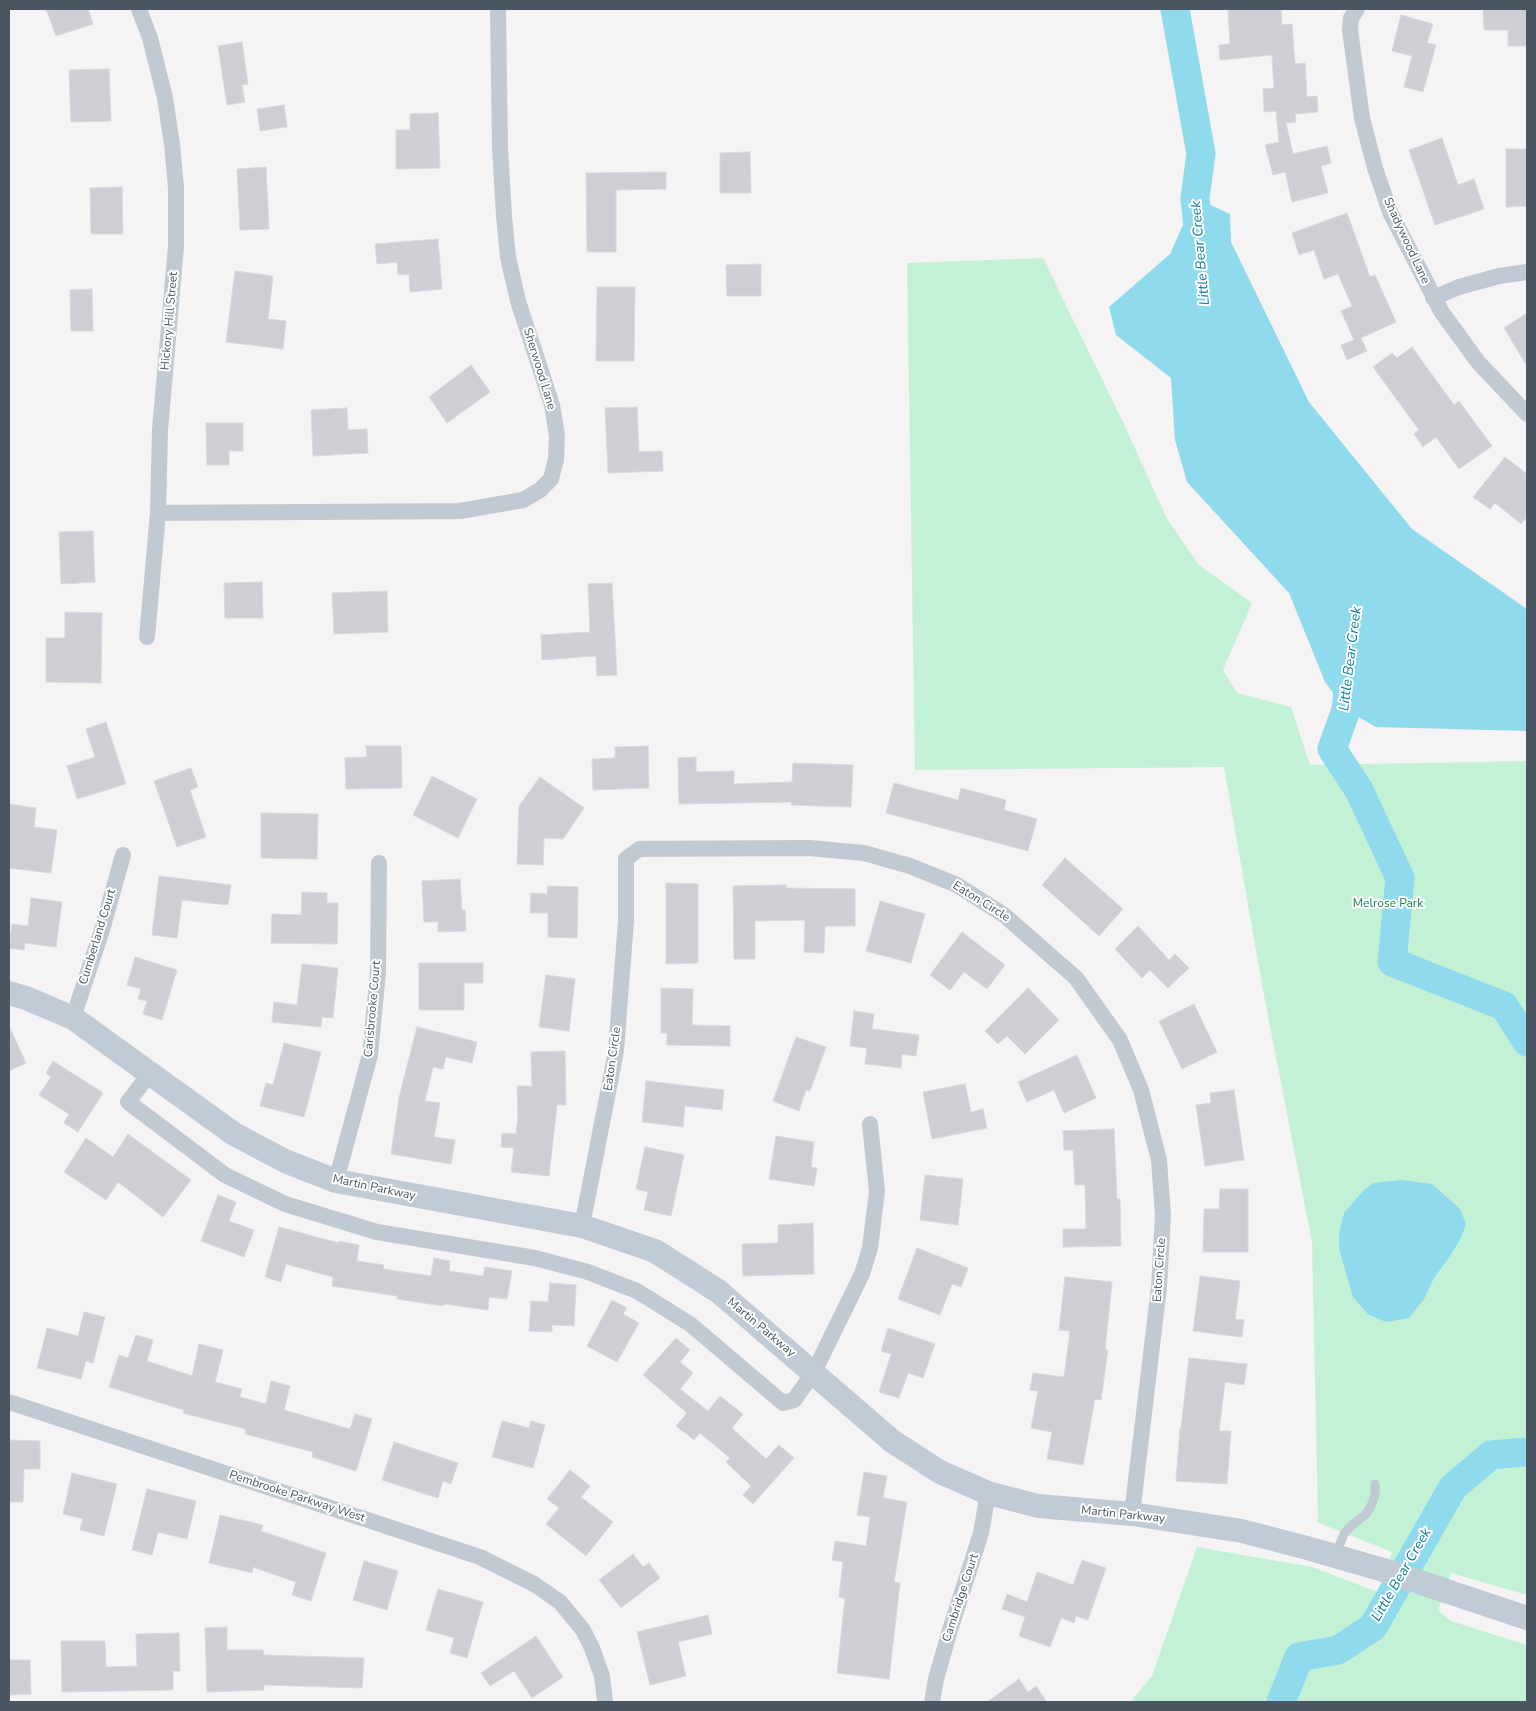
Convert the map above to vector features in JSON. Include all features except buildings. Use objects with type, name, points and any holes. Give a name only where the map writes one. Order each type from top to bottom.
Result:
[{"type":"street","name":"Hickory Hill Street","points":[[139,9],[150,38],[165,98],[176,188],[176,246],[160,430],[158,513],[148,637]]},
{"type":"street","name":"Sherwood Lane","points":[[158,513],[460,511],[524,500],[540,490],[551,479],[556,459],[557,436],[552,405],[518,301],[508,257],[500,148],[498,9]]},
{"type":"street","name":"Shadywood Lane","points":[[1357,9],[1351,18],[1350,30],[1362,118],[1375,168],[1390,212],[1441,311],[1478,362],[1527,414]]},
{"type":"street","points":[[1434,298],[1458,287],[1499,276],[1527,272]]},
{"type":"street","name":"Eaton Circle","points":[[582,1226],[616,1051],[626,921],[626,859],[639,849],[809,848],[864,853],[910,866],[957,885],[1004,915],[1076,978],[1120,1040],[1141,1090],[1159,1160],[1163,1215],[1159,1287],[1132,1514]]},
{"type":"street","name":"Cumberland Court","points":[[73,1018],[102,930],[123,855]]},
{"type":"street","name":"Carisbrooke Court","points":[[336,1181],[370,1055],[378,972],[378,863]]},
{"type":"street","name":"Martin Parkway","points":[[9,993],[26,998],[73,1018],[234,1134],[285,1161],[336,1181],[424,1199],[582,1226],[655,1251],[718,1291],[892,1441],[940,1472],[988,1493],[1038,1506],[1132,1514],[1242,1531],[1383,1570],[1527,1618]]},
{"type":"street","points":[[150,1073],[128,1102],[226,1175],[285,1204],[377,1232],[535,1258],[588,1272],[637,1291],[690,1324],[783,1403],[794,1400],[814,1372],[862,1274],[870,1248],[877,1191],[870,1124]]},
{"type":"street","name":"Pembrooke Parkway West","points":[[9,1402],[480,1557],[534,1584],[560,1602],[583,1630],[602,1676],[605,1702]]},
{"type":"street","name":"Cambridge Court","points":[[932,1702],[936,1679],[950,1630],[981,1533],[988,1493]]},
{"type":"lane","points":[[1335,1556],[1344,1534],[1366,1514],[1371,1506],[1375,1495],[1375,1484]]},
{"type":"green space","name":"Melrose Park","points":[[1043,258],[1122,420],[1167,519],[1199,565],[1252,603],[1223,670],[1237,693],[1291,707],[1310,765],[1527,761],[1527,1595],[1451,1573],[1438,1610],[1451,1621],[1527,1645],[1527,1702],[1130,1702],[1152,1676],[1197,1547],[1312,1567],[1378,1592],[1392,1552],[1317,1522],[1312,1242],[1263,990],[1224,767],[915,770],[907,263]]},
{"type":"water","points":[[1195,198],[1230,214],[1231,242],[1309,402],[1412,529],[1527,609],[1527,731],[1376,727],[1346,710],[1325,682],[1289,593],[1187,482],[1175,440],[1171,378],[1116,335],[1109,307],[1170,254]]},
{"type":"water","points":[[1402,1180],[1432,1184],[1460,1209],[1466,1224],[1461,1238],[1434,1278],[1424,1299],[1409,1318],[1386,1322],[1369,1315],[1353,1297],[1339,1249],[1339,1233],[1344,1213],[1364,1190],[1374,1183]]},
{"type":"waterway","name":"Little Bear Creek","points":[[1175,9],[1201,154],[1195,198],[1199,236]]},
{"type":"waterway","name":"Little Bear Creek","points":[[1350,672],[1346,710],[1332,749],[1359,790],[1400,878],[1392,962],[1504,1006],[1527,1042]]},
{"type":"waterway","name":"Little Bear Creek","points":[[1281,1702],[1299,1657],[1338,1650],[1373,1627],[1453,1487],[1491,1455],[1527,1452]]}]
